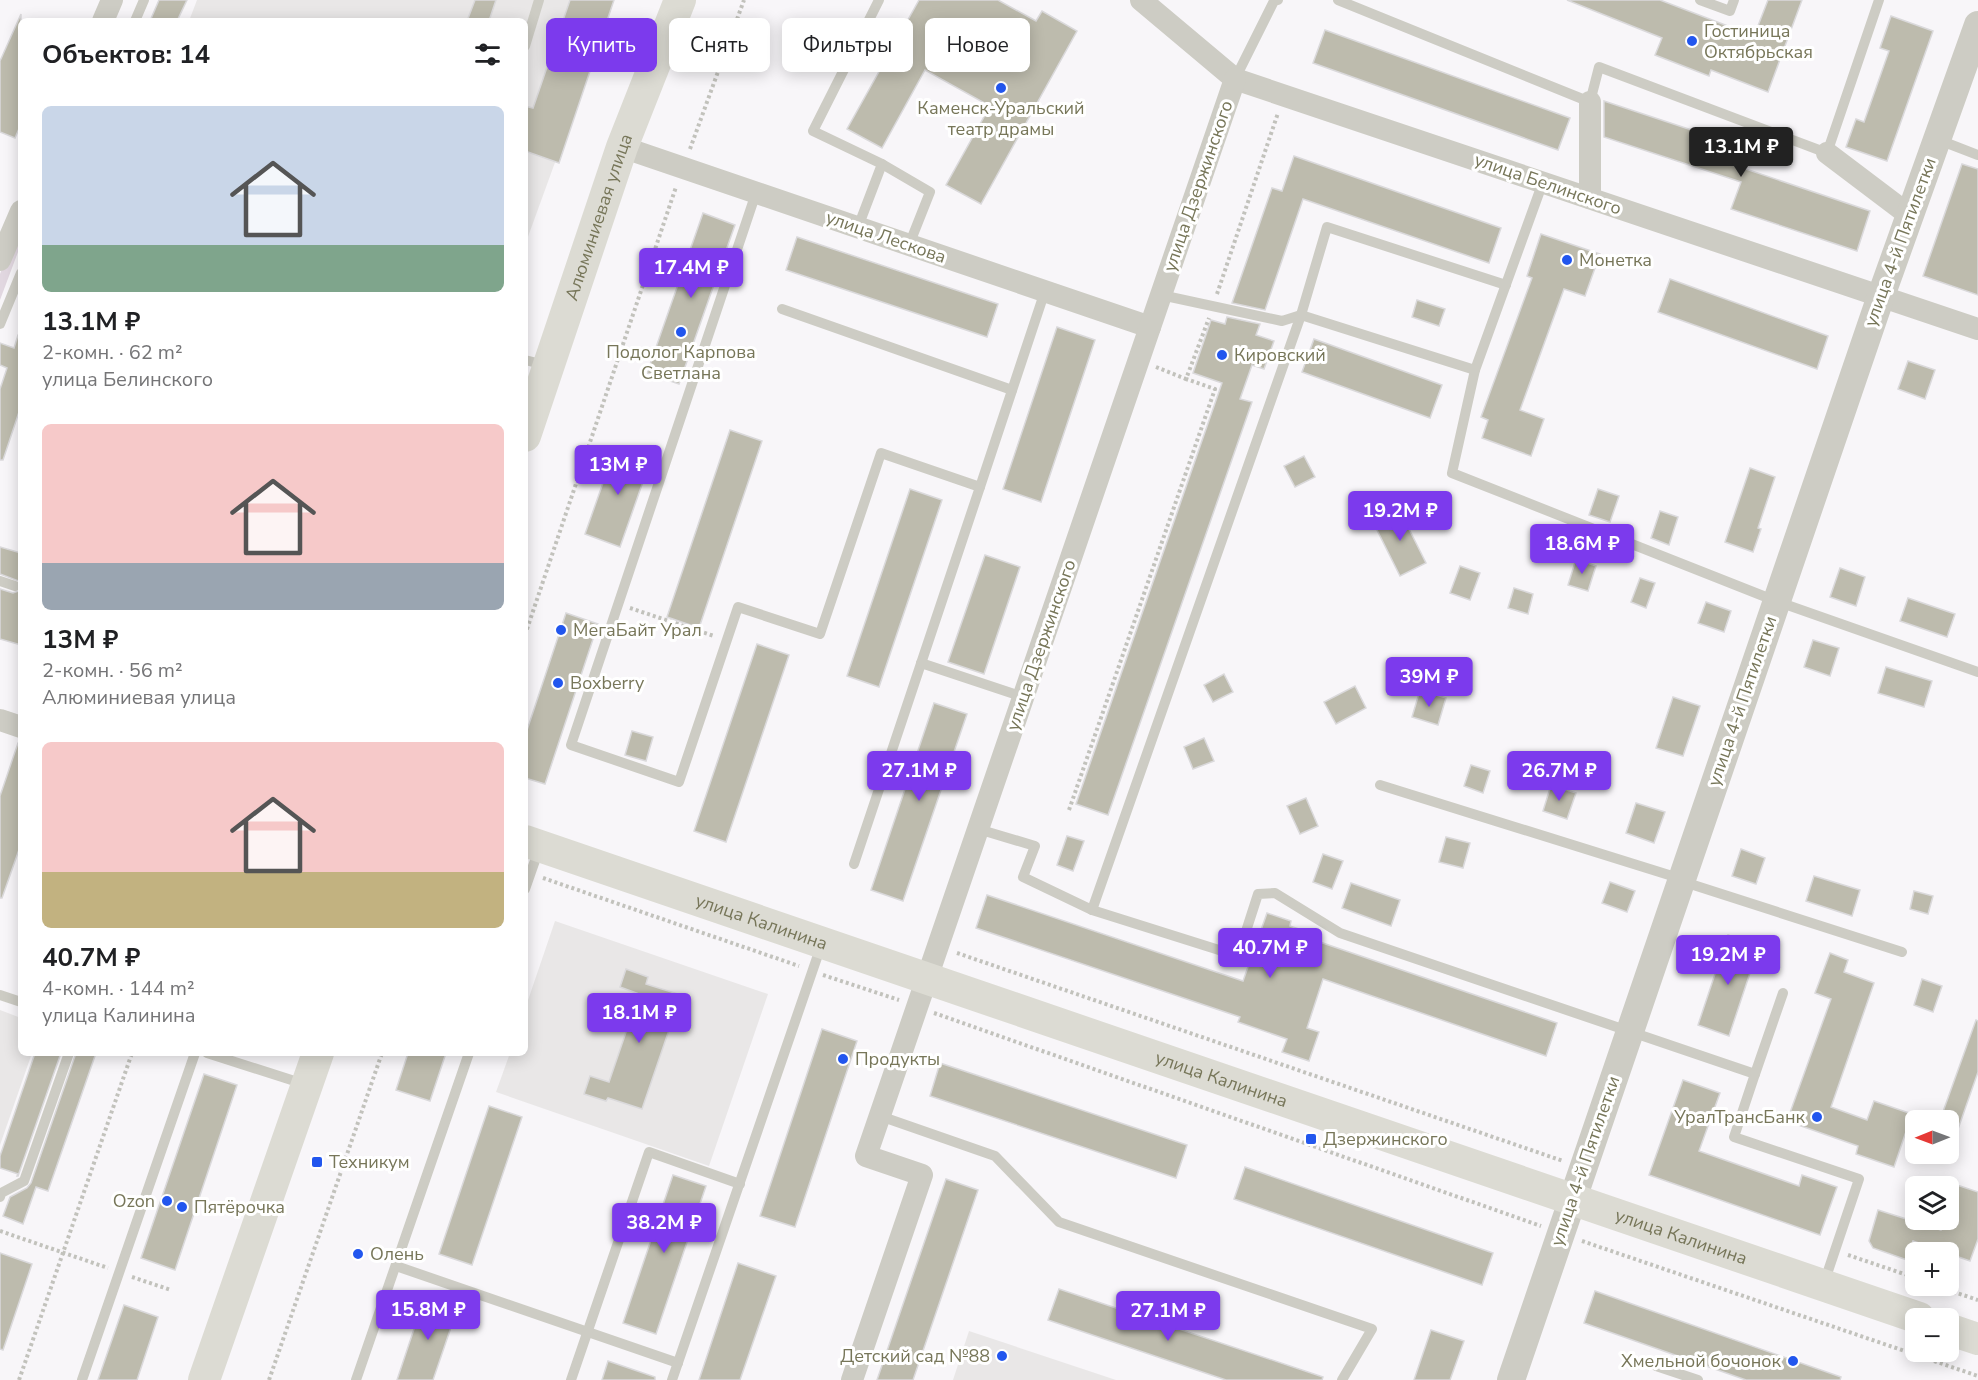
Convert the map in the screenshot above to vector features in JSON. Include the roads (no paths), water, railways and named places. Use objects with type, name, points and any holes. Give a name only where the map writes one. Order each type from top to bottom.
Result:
[{"type":"main road","name":"Алюминиевая улица","points":[[528,418],[537,363],[680,0]]},
{"type":"main road","name":"улица Калинина","points":[[532,853],[922,993],[1573,1198],[1905,1313]]},
{"type":"main road","points":[[204,1380],[317,1056]]},
{"type":"street","points":[[104,18],[112,0]]},
{"type":"street","name":"улица Белинского","points":[[1141,0],[1235,79],[1978,329]]},
{"type":"street","name":"улица 4-й Пятилетки","points":[[1511,1380],[1881,296],[1978,24]]},
{"type":"street","name":"улица Дзержинского","points":[[852,1380],[922,1175],[866,1156],[1235,79]]},
{"type":"street","points":[[1590,102],[1590,198]]},
{"type":"street","name":"улица Лескова","points":[[622,147],[1150,327]]},
{"type":"street","points":[[1827,153],[1909,215]]},
{"type":"street","points":[[0,260],[18,218]]},
{"type":"street","points":[[0,720],[18,727]]},
{"type":"lane","points":[[136,18],[144,0]]},
{"type":"lane","points":[[528,36],[539,0]]},
{"type":"lane","points":[[879,0],[813,131],[882,164],[930,192],[909,245]]},
{"type":"lane","points":[[1235,79],[1275,0]]},
{"type":"lane","points":[[1338,0],[1590,102],[1599,68],[1827,153],[1880,0]]},
{"type":"lane","points":[[1700,0],[1730,11],[1734,0]]},
{"type":"lane","points":[[1937,139],[1978,155]]},
{"type":"lane","points":[[858,227],[882,164]]},
{"type":"lane","points":[[1543,182],[1475,370],[1452,473],[1776,601],[1978,672]]},
{"type":"lane","points":[[756,193],[571,745],[680,782],[738,607],[820,634],[881,453],[980,487]]},
{"type":"lane","points":[[1092,910],[1301,315],[1327,227],[1506,285]]},
{"type":"lane","points":[[0,324],[18,280]]},
{"type":"lane","points":[[854,864],[1045,291]]},
{"type":"lane","points":[[1161,295],[1282,321],[1301,315],[1475,370]]},
{"type":"lane","points":[[782,309],[1012,390]]},
{"type":"lane","points":[[0,581],[15,586]]},
{"type":"lane","points":[[921,663],[1023,697]]},
{"type":"lane","points":[[1380,785],[1669,875],[1902,952]]},
{"type":"lane","points":[[978,829],[1035,846],[1023,877],[1092,910],[1238,956],[1258,894],[1275,893],[1340,933],[1755,1074]]},
{"type":"lane","points":[[528,874],[532,853]]},
{"type":"lane","points":[[672,1380],[818,957]]},
{"type":"lane","points":[[1783,993],[1734,1137],[1859,1179],[1823,1285]]},
{"type":"lane","points":[[0,995],[18,1001]]},
{"type":"lane","points":[[0,1197],[1,1193],[24,1181],[68,1056]]},
{"type":"lane","points":[[82,1380],[194,1056]]},
{"type":"lane","points":[[216,1056],[307,1085]]},
{"type":"lane","points":[[356,1380],[468,1056]]},
{"type":"lane","points":[[880,1116],[995,1156],[1059,1222],[1372,1329],[1342,1380]]},
{"type":"lane","points":[[571,1380],[649,1152],[740,1184]]},
{"type":"lane","points":[[396,1266],[678,1363]]},
{"type":"lane","points":[[1656,1366],[1698,1380]]},
{"type":"place","name":"Гостиница Октябрьская","points":[[1692,41]]},
{"type":"place","name":"Каменск-Уральский театр драмы","points":[[1001,88]]},
{"type":"place","name":"Монетка","points":[[1567,260]]},
{"type":"place","name":"Подолог Карпова Светлана","points":[[681,332]]},
{"type":"place","name":"Кировский","points":[[1222,355]]},
{"type":"place","name":"МегаБайт Урал","points":[[561,630]]},
{"type":"place","name":"Boxberry","points":[[558,683]]},
{"type":"place","name":"Продукты","points":[[843,1059]]},
{"type":"place","name":"УралТрансБанк","points":[[1817,1117]]},
{"type":"place","name":"Дзержинского","points":[[1311,1139]]},
{"type":"place","name":"Техникум","points":[[317,1162]]},
{"type":"place","name":"Ozon","points":[[167,1201]]},
{"type":"place","name":"Пятёрочка","points":[[182,1207]]},
{"type":"place","name":"Олень","points":[[358,1254]]},
{"type":"place","name":"Детский сад №88","points":[[1002,1356]]},
{"type":"place","name":"Хмельной бочонок","points":[[1793,1361]]}]
